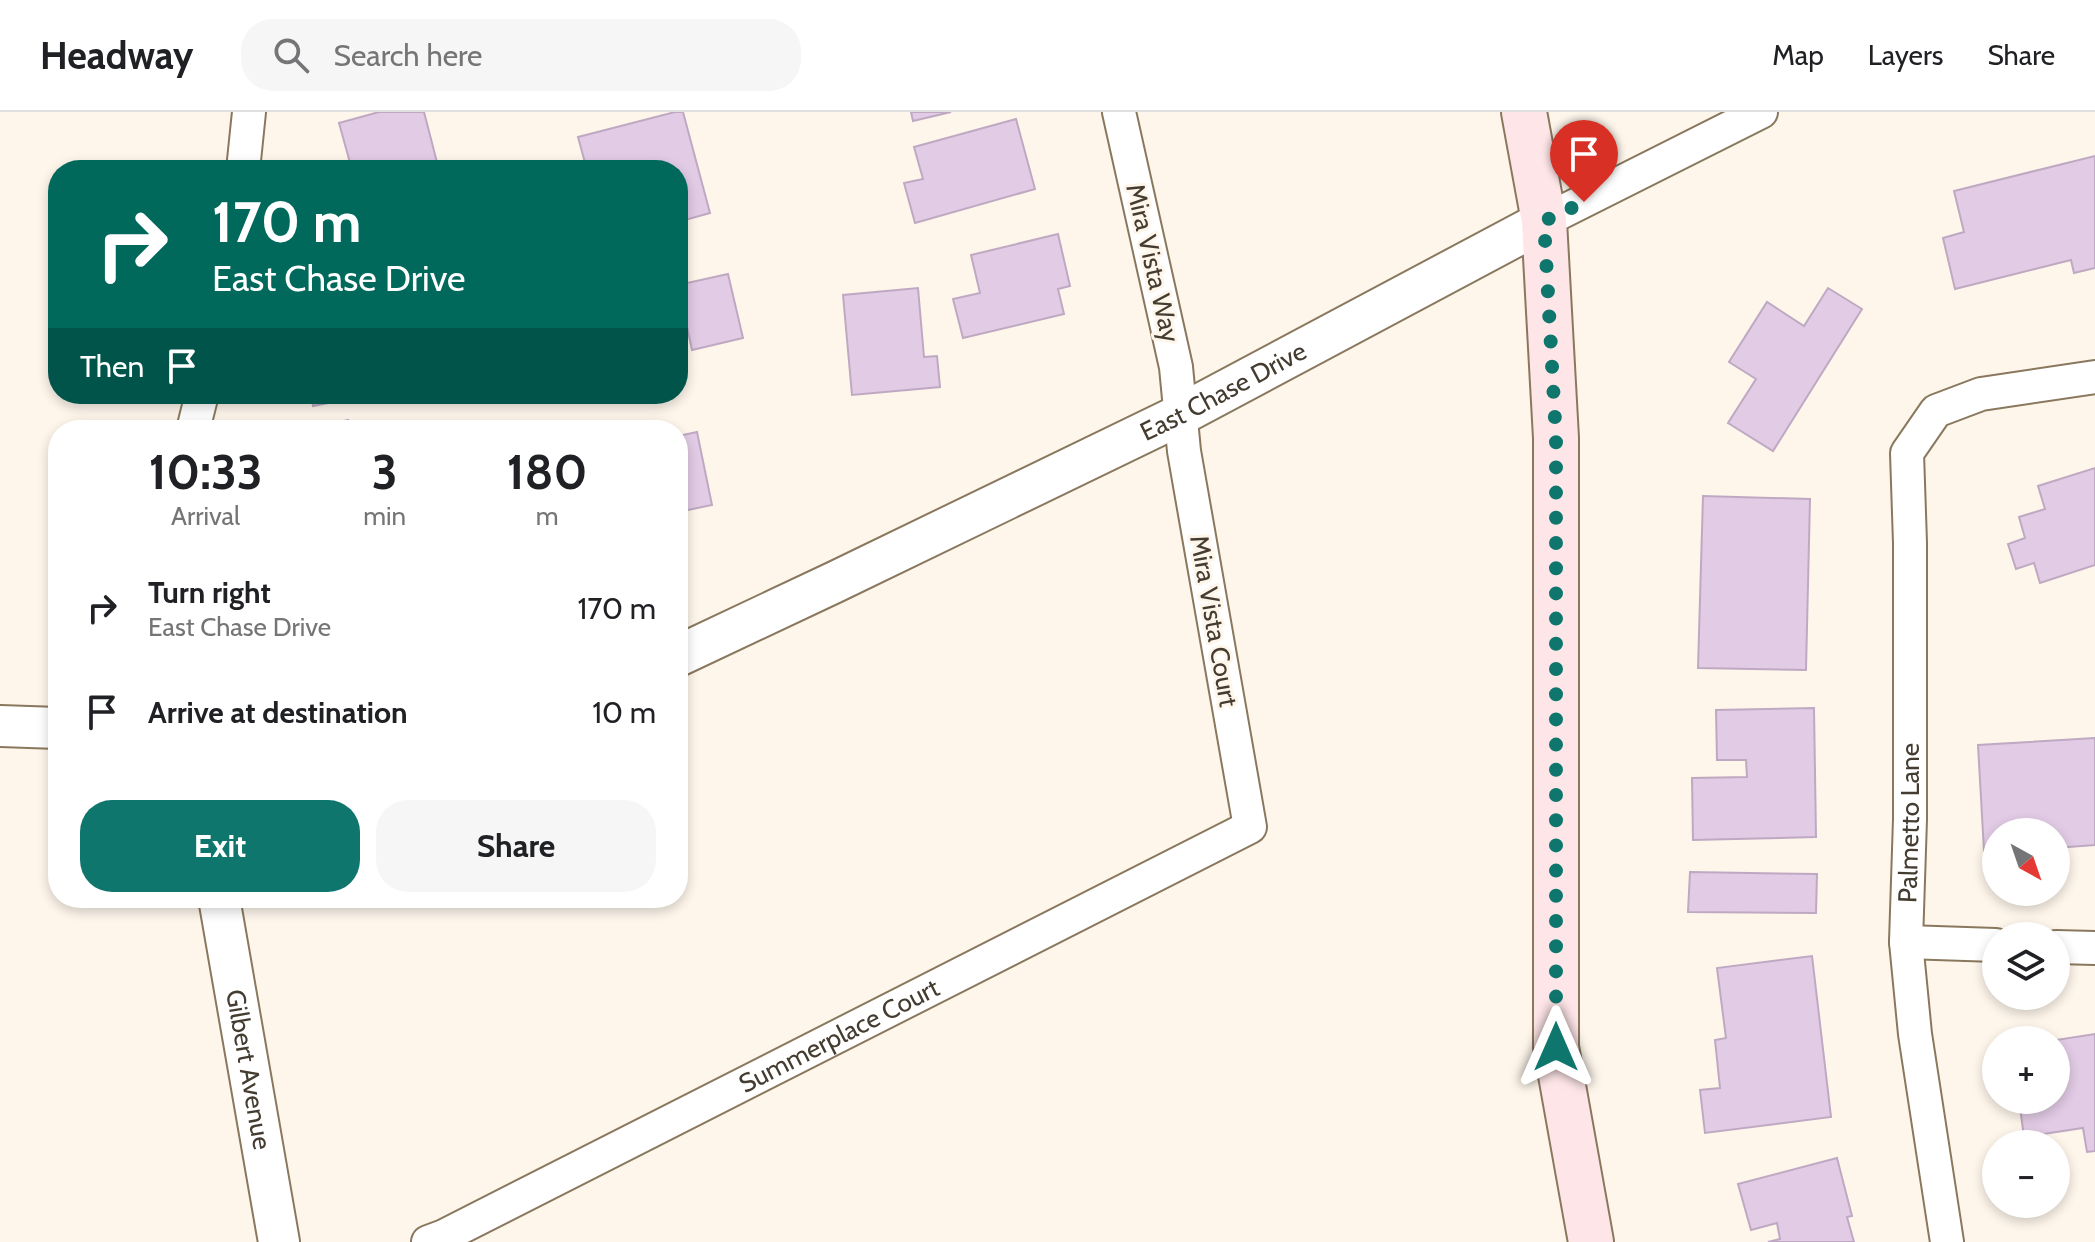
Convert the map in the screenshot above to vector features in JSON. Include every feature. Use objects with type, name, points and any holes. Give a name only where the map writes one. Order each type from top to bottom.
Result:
[{"type":"main road","points":[[1524,112],[1544,221],[1556,438],[1556,1047],[1591,1242]]},
{"type":"street","points":[[244,160],[249,112]]},
{"type":"street","name":"Mira Vista Way","points":[[1119,112],[1176,367],[1180,415]]},
{"type":"street","name":"East Chase Drive","points":[[688,651],[1180,415],[1544,221],[1761,112]]},
{"type":"street","name":"Palmetto Lane","points":[[1947,1242],[1915,1034],[1906,942],[1910,819],[1907,453],[1936,411],[1981,394],[2095,377]]},
{"type":"street","name":"Mira Vista Court","points":[[1180,415],[1250,827]]},
{"type":"street","points":[[0,726],[48,728]]},
{"type":"street","name":"Summerplace Court","points":[[428,1242],[1250,827]]},
{"type":"street","name":"Gilbert Avenue","points":[[221,908],[279,1242]]},
{"type":"street","points":[[1906,942],[1982,945]]},
{"type":"street","points":[[2070,947],[2095,948]]},
{"type":"building","points":[[379,112],[424,112],[436,160],[349,160],[339,123]]},
{"type":"building","points":[[683,112],[710,213],[688,219],[688,160],[584,160],[578,137]]},
{"type":"building","points":[[911,112],[951,112],[913,121]]},
{"type":"building","points":[[1016,119],[1035,189],[915,223],[904,183],[923,179],[914,147]]},
{"type":"building","points":[[2095,156],[2095,268],[2074,273],[2071,260],[1955,289],[1943,238],[1964,232],[1954,191]]},
{"type":"building","points":[[1058,234],[1070,286],[1058,289],[1064,314],[963,338],[953,299],[980,293],[971,255]]},
{"type":"building","points":[[728,274],[743,338],[692,350],[688,331],[688,283]]},
{"type":"building","points":[[918,288],[924,357],[937,356],[940,387],[852,395],[843,295]]},
{"type":"building","points":[[1828,288],[1862,309],[1773,451],[1728,423],[1756,379],[1729,362],[1767,302],[1804,326]]},
{"type":"building","points":[[697,432],[712,505],[688,510],[688,434]]},
{"type":"building","points":[[2095,468],[2095,565],[2040,583],[2034,563],[2016,569],[2008,544],[2025,538],[2019,517],[2045,509],[2038,486]]},
{"type":"building","points":[[1703,496],[1810,499],[1806,670],[1698,668]]},
{"type":"building","points":[[1814,708],[1816,837],[1693,840],[1692,778],[1747,777],[1746,760],[1717,760],[1716,710]]},
{"type":"building","points":[[2095,738],[2095,845],[2070,847],[2070,818],[1982,818],[1978,745]]},
{"type":"building","points":[[1690,872],[1817,874],[1816,913],[1688,912]]},
{"type":"building","points":[[1812,956],[1831,1117],[1705,1133],[1700,1090],[1720,1088],[1715,1040],[1726,1038],[1717,968]]},
{"type":"building","points":[[2095,1034],[2095,1151],[2087,1152],[2083,1128],[2023,1130],[2021,1114],[2070,1114],[2070,1038]]},
{"type":"building","points":[[1837,1158],[1852,1216],[1847,1217],[1854,1242],[1768,1242],[1780,1239],[1777,1223],[1751,1230],[1738,1184]]},
{"type":"route","points":[[1556,1047],[1556,438],[1544,221],[1584,202]]}]
